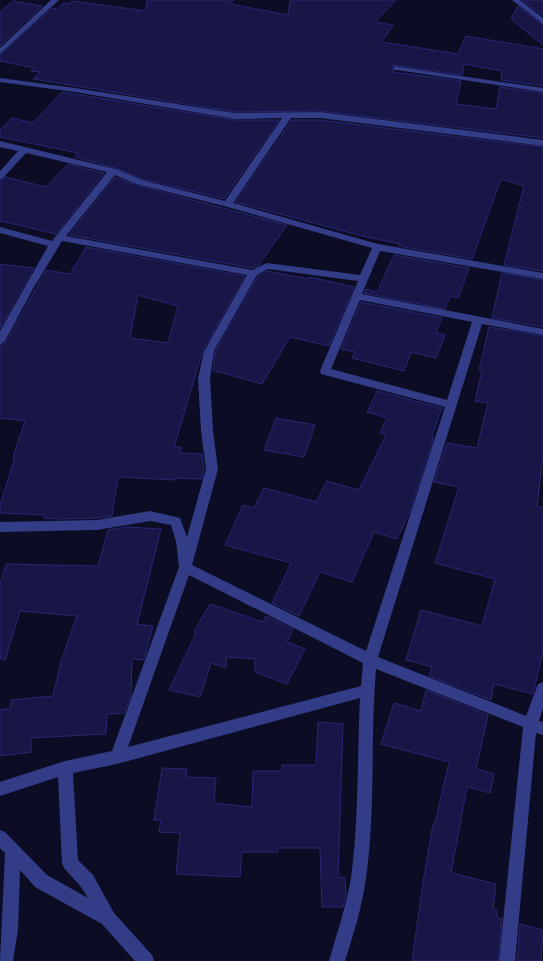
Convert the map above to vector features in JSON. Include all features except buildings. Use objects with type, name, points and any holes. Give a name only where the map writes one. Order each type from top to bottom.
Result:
[{"type":"street","points":[[0,52],[52,0]]},
{"type":"street","points":[[516,0],[543,22]]},
{"type":"street","points":[[397,68],[543,90]]},
{"type":"street","points":[[0,89],[4,80],[235,116],[320,115],[543,143]]},
{"type":"street","points":[[227,204],[288,116]]},
{"type":"street","points":[[0,144],[113,171],[139,182],[227,204],[376,247],[543,276]]},
{"type":"street","points":[[0,176],[24,150]]},
{"type":"street","points":[[0,341],[29,287],[57,242],[113,171]]},
{"type":"street","points":[[0,230],[57,242],[253,273]]},
{"type":"street","points":[[376,247],[325,371],[451,405]]},
{"type":"street","points":[[117,757],[184,567],[212,469],[207,431],[204,378],[209,351],[253,273],[267,266],[363,279]]},
{"type":"street","points":[[356,296],[543,332]]},
{"type":"street","points":[[337,961],[353,908],[362,840],[366,690],[370,660],[478,320]]},
{"type":"street","points":[[0,527],[97,525],[150,516],[176,521],[182,541],[184,567]]},
{"type":"street","points":[[184,567],[370,660],[537,727]]},
{"type":"street","points":[[507,961],[543,688]]},
{"type":"street","points":[[0,790],[65,768],[117,757],[366,690]]},
{"type":"street","points":[[65,768],[70,863],[87,881],[108,919],[146,961]]},
{"type":"street","points":[[0,837],[41,881],[108,919]]},
{"type":"street","points":[[5,961],[10,930],[13,850]]}]
